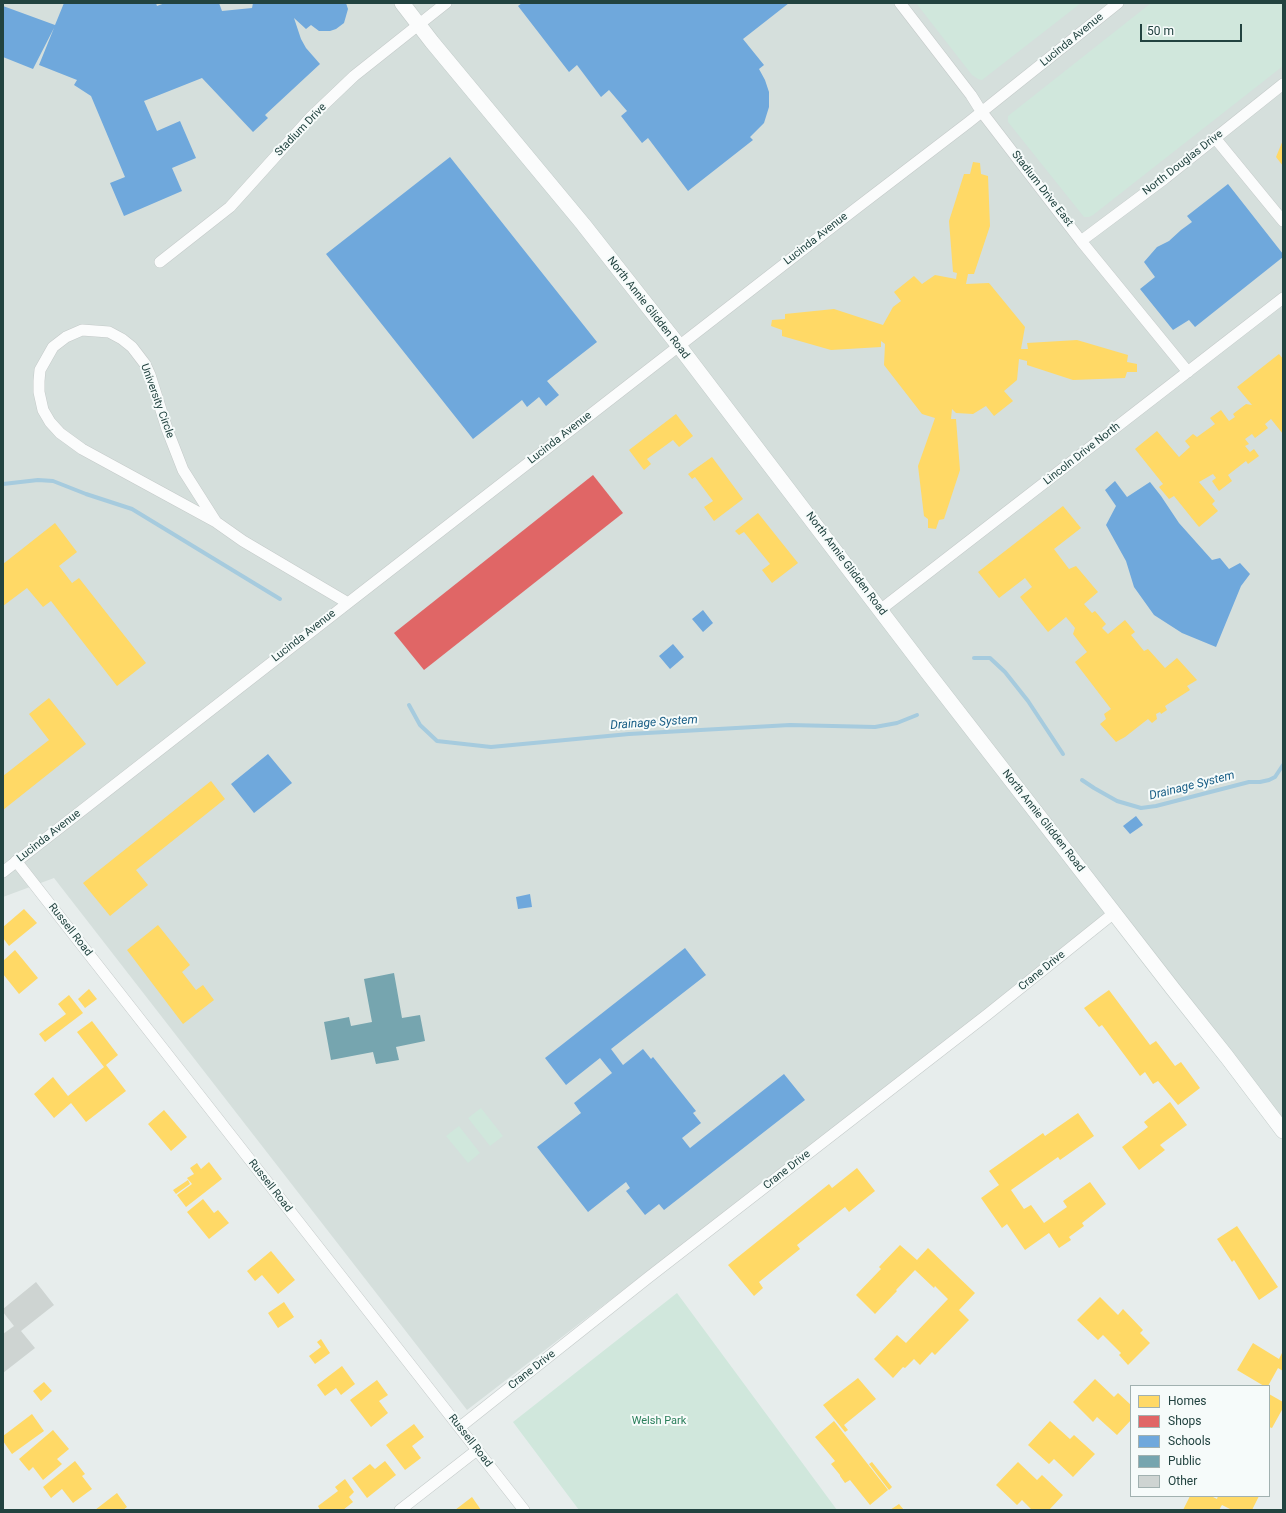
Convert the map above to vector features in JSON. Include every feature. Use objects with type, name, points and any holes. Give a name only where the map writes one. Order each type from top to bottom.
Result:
[{"type":"main road","name":"North Annie Glidden Road","points":[[402,3],[583,224],[679,346],[880,610],[1114,913],[1228,1057],[1283,1131]]},
{"type":"street","name":"Stadium Drive","points":[[160,262],[230,207],[311,117],[354,76],[446,3]]},
{"type":"street","name":"Stadium Drive East","points":[[900,3],[971,95],[981,112],[1081,241],[1188,372]]},
{"type":"street","name":"Lucinda Avenue","points":[[3,872],[348,602],[957,132],[1118,3]]},
{"type":"street","name":"North Douglas Drive","points":[[1081,241],[1283,84]]},
{"type":"street","points":[[1215,138],[1283,221]]},
{"type":"street","name":"Lincoln Drive North","points":[[880,610],[1283,298]]},
{"type":"street","name":"University Circle","points":[[216,522],[183,470],[167,429],[150,375],[142,360],[132,347],[122,339],[109,332],[82,330],[66,337],[53,347],[40,370],[39,381],[43,410],[55,428],[70,441],[216,522],[244,541],[348,602]]},
{"type":"street","name":"Russell Road","points":[[16,861],[524,1510]]},
{"type":"street","name":"Crane Drive","points":[[460,1427],[655,1272],[988,1014],[1114,913]]},
{"type":"street","points":[[400,1510],[477,1450]]},
{"type":"shaded area","points":[[3,3],[1283,3],[1283,1131],[1114,913],[467,1410],[54,878],[3,897]]},
{"type":"green space","points":[[916,3],[1081,3],[982,80],[972,75]]},
{"type":"green space","points":[[1151,3],[1283,3],[1283,66],[1093,215],[1084,217],[1008,122],[1008,116]]},
{"type":"green space","points":[[481,1108],[503,1136],[490,1146],[468,1118]]},
{"type":"green space","points":[[459,1126],[480,1153],[468,1163],[446,1136]]},
{"type":"green space","name":"Welsh Park","points":[[677,1293],[837,1510],[579,1510],[513,1422]]},
{"type":"building: Homes","points":[[1283,140],[1283,166],[1276,157]]},
{"type":"building: Homes","points":[[973,162],[980,163],[981,174],[988,176],[990,226],[974,274],[968,274],[966,284],[989,283],[1025,327],[1021,349],[1028,349],[1027,343],[1077,340],[1128,355],[1127,362],[1137,364],[1137,372],[1127,372],[1125,378],[1073,380],[1027,365],[1027,361],[1019,359],[1017,380],[1004,391],[1013,401],[994,416],[986,406],[973,414],[956,413],[952,409],[951,419],[956,419],[960,470],[944,519],[939,520],[936,529],[928,528],[928,519],[924,516],[918,466],[935,418],[922,414],[884,365],[885,344],[881,341],[881,347],[831,350],[782,336],[782,330],[771,326],[772,320],[785,319],[785,314],[834,309],[883,325],[893,307],[901,301],[894,292],[914,276],[922,284],[935,275],[956,279],[957,273],[953,272],[949,221],[964,174],[970,174]]},
{"type":"building: Homes","points":[[1279,354],[1283,359],[1283,434],[1271,419],[1265,424],[1268,428],[1255,438],[1252,434],[1245,439],[1249,444],[1245,446],[1250,452],[1254,449],[1259,456],[1248,464],[1246,461],[1228,475],[1232,481],[1219,491],[1212,481],[1216,478],[1213,474],[1199,482],[1215,501],[1212,504],[1218,511],[1199,527],[1174,496],[1169,499],[1159,487],[1163,484],[1135,449],[1157,431],[1179,457],[1190,447],[1185,441],[1193,434],[1197,437],[1215,424],[1210,418],[1221,410],[1229,421],[1235,417],[1233,414],[1246,404],[1252,405],[1237,387]]},
{"type":"building: Homes","points":[[676,414],[693,436],[679,447],[673,440],[647,459],[651,464],[644,470],[629,450]]},
{"type":"building: Homes","points":[[712,457],[743,499],[714,521],[704,507],[713,501],[695,477],[692,479],[688,474]]},
{"type":"building: Homes","points":[[1063,506],[1081,528],[1054,549],[1069,569],[1076,566],[1098,592],[1084,604],[1092,613],[1095,611],[1106,624],[1102,628],[1108,634],[1125,620],[1135,632],[1131,635],[1144,651],[1148,649],[1165,668],[1177,658],[1197,680],[1187,686],[1190,690],[1165,706],[1167,710],[1161,714],[1160,712],[1156,714],[1157,719],[1152,723],[1148,719],[1116,742],[1100,724],[1106,719],[1104,714],[1111,709],[1075,662],[1087,652],[1073,634],[1075,628],[1066,617],[1048,632],[1020,597],[1032,587],[1025,578],[999,598],[978,572]]},
{"type":"building: Homes","points":[[758,513],[798,563],[772,583],[762,570],[770,564],[744,532],[739,535],[735,531]]},
{"type":"building: Homes","points":[[55,523],[77,552],[59,566],[72,583],[79,578],[146,663],[117,686],[51,601],[43,607],[27,588],[3,606],[3,564]]},
{"type":"building: Homes","points":[[49,698],[86,744],[3,810],[3,776],[49,740],[29,714]]},
{"type":"building: Homes","points":[[211,781],[225,799],[136,870],[148,885],[110,916],[83,883]]},
{"type":"building: Homes","points":[[24,909],[37,923],[9,946],[3,938],[3,927]]},
{"type":"building: Homes","points":[[158,925],[190,965],[182,972],[196,990],[203,985],[214,1000],[183,1024],[127,950]]},
{"type":"building: Homes","points":[[15,950],[38,978],[19,994],[3,974],[3,961]]},
{"type":"building: Homes","points":[[89,989],[97,999],[85,1008],[78,999]]},
{"type":"building: Homes","points":[[1109,990],[1150,1045],[1156,1041],[1175,1066],[1181,1062],[1200,1088],[1178,1105],[1158,1081],[1153,1084],[1145,1072],[1140,1076],[1102,1025],[1099,1027],[1084,1008]]},
{"type":"building: Homes","points":[[69,995],[83,1013],[45,1042],[39,1034],[66,1014],[58,1004]]},
{"type":"building: Homes","points":[[92,1021],[118,1055],[106,1065],[126,1091],[86,1122],[71,1103],[54,1118],[34,1094],[53,1077],[68,1096],[104,1067],[77,1032]]},
{"type":"building: Homes","points":[[1170,1102],[1187,1125],[1160,1145],[1165,1150],[1139,1170],[1122,1147],[1148,1127],[1144,1122]]},
{"type":"building: Homes","points":[[164,1110],[187,1137],[171,1151],[148,1124]]},
{"type":"building: Homes","points":[[1078,1113],[1094,1136],[1060,1160],[1058,1157],[1011,1190],[1024,1209],[1031,1205],[1044,1223],[1067,1207],[1063,1201],[1090,1182],[1106,1204],[1082,1223],[1084,1226],[1069,1237],[1071,1240],[1059,1248],[1049,1233],[1025,1250],[1007,1224],[1002,1228],[981,1198],[999,1185],[989,1171],[1043,1133],[1045,1136]]},
{"type":"building: Homes","points":[[209,1162],[222,1179],[186,1207],[177,1195],[192,1184],[187,1178],[194,1174],[190,1168],[197,1163],[201,1169]]},
{"type":"building: Homes","points":[[857,1168],[875,1191],[849,1212],[845,1207],[797,1245],[800,1249],[759,1282],[763,1288],[754,1296],[728,1265],[829,1184],[832,1188]]},
{"type":"building: Homes","points":[[188,1180],[190,1184],[176,1194],[173,1190]]},
{"type":"building: Homes","points":[[203,1199],[214,1213],[218,1210],[229,1223],[209,1239],[187,1212]]},
{"type":"building: Homes","points":[[1237,1226],[1278,1287],[1259,1300],[1234,1260],[1232,1262],[1217,1239]]},
{"type":"building: Homes","points":[[900,1245],[917,1260],[928,1248],[975,1293],[959,1310],[969,1320],[935,1355],[932,1352],[920,1365],[914,1359],[905,1368],[903,1367],[893,1378],[874,1359],[897,1335],[906,1343],[948,1299],[915,1270],[875,1314],[856,1295],[881,1269],[879,1267]]},
{"type":"building: Homes","points":[[271,1251],[295,1280],[278,1294],[262,1275],[255,1281],[247,1271]]},
{"type":"building: Homes","points":[[1100,1297],[1118,1315],[1123,1309],[1143,1330],[1140,1333],[1150,1343],[1128,1365],[1119,1355],[1121,1353],[1103,1335],[1098,1340],[1077,1320]]},
{"type":"building: Homes","points":[[284,1302],[294,1317],[278,1328],[268,1313]]},
{"type":"building: Homes","points":[[321,1339],[330,1353],[315,1364],[309,1356],[321,1347],[317,1342]]},
{"type":"building: Homes","points":[[1253,1343],[1279,1359],[1283,1351],[1283,1371],[1278,1368],[1269,1385],[1262,1385],[1237,1370]]},
{"type":"building: Homes","points":[[342,1366],[355,1384],[341,1395],[336,1388],[325,1396],[317,1385]]},
{"type":"building: Homes","points":[[858,1378],[876,1399],[844,1425],[848,1430],[845,1432],[823,1405]]},
{"type":"building: Homes","points":[[1095,1379],[1114,1397],[1118,1393],[1130,1404],[1130,1421],[1117,1435],[1097,1417],[1093,1422],[1073,1402]]},
{"type":"building: Homes","points":[[377,1380],[388,1395],[379,1401],[388,1413],[371,1427],[350,1400]]},
{"type":"building: Homes","points":[[44,1382],[52,1391],[41,1401],[33,1391]]},
{"type":"building: Homes","points":[[1270,1395],[1283,1402],[1283,1408],[1272,1428],[1270,1427]]},
{"type":"building: Homes","points":[[32,1414],[44,1431],[12,1454],[3,1441],[3,1436]]},
{"type":"building: Homes","points":[[834,1421],[888,1490],[870,1505],[850,1480],[845,1483],[831,1464],[835,1461],[815,1437]]},
{"type":"building: Homes","points":[[1050,1421],[1070,1439],[1074,1435],[1095,1454],[1073,1477],[1054,1459],[1049,1464],[1028,1445]]},
{"type":"building: Homes","points":[[414,1424],[424,1437],[412,1446],[421,1458],[405,1470],[386,1445]]},
{"type":"building: Homes","points":[[53,1430],[69,1449],[57,1459],[62,1464],[43,1480],[33,1467],[29,1471],[19,1459]]},
{"type":"building: Homes","points":[[75,1461],[85,1474],[82,1476],[92,1489],[73,1503],[62,1489],[51,1498],[43,1487]]},
{"type":"building: Homes","points":[[385,1461],[396,1475],[367,1498],[352,1478],[370,1464],[375,1469]]},
{"type":"building: Homes","points":[[872,1462],[892,1487],[889,1490],[869,1464]]},
{"type":"building: Homes","points":[[1018,1462],[1037,1480],[1042,1475],[1063,1495],[1049,1510],[1032,1510],[1022,1500],[1017,1505],[996,1485]]},
{"type":"building: Homes","points":[[345,1479],[354,1492],[349,1497],[353,1502],[343,1510],[320,1510],[318,1506],[338,1491],[335,1487]]},
{"type":"building: Homes","points":[[117,1493],[127,1507],[123,1510],[95,1510]]},
{"type":"building: Homes","points":[[472,1497],[481,1510],[455,1510]]},
{"type":"building: Homes","points":[[1190,1497],[1213,1497],[1217,1499],[1218,1497],[1258,1497],[1252,1510],[1232,1510],[1222,1505],[1219,1510],[1183,1510]]},
{"type":"building: Homes","points":[[899,1504],[904,1510],[890,1510]]},
{"type":"building: Shops","points":[[593,475],[623,513],[424,670],[394,633]]},
{"type":"building: Schools","points":[[64,3],[156,3],[157,6],[165,3],[219,3],[222,11],[252,8],[253,3],[346,3],[348,9],[344,23],[336,29],[330,31],[319,31],[311,25],[306,29],[294,18],[301,39],[306,48],[320,64],[265,115],[268,118],[253,132],[202,78],[144,101],[157,131],[180,121],[196,158],[172,168],[182,191],[124,216],[110,183],[125,177],[91,96],[74,85],[77,80],[39,65],[54,28],[33,69],[3,57],[3,6],[55,25]]},
{"type":"building: Schools","points":[[522,3],[789,3],[743,39],[764,65],[759,69],[769,92],[769,107],[764,123],[750,137],[753,140],[688,191],[648,138],[642,143],[621,116],[627,111],[609,90],[601,97],[577,65],[569,72],[518,6]]},
{"type":"building: Schools","points":[[450,157],[597,342],[547,381],[559,395],[546,406],[539,397],[527,407],[522,400],[473,439],[326,254]]},
{"type":"building: Schools","points":[[1228,184],[1283,254],[1283,257],[1195,327],[1189,320],[1173,330],[1140,289],[1155,277],[1144,262],[1157,247],[1169,241],[1192,222],[1187,216]]},
{"type":"building: Schools","points":[[1115,481],[1127,497],[1150,482],[1179,523],[1212,560],[1220,558],[1229,569],[1240,563],[1250,574],[1241,586],[1216,647],[1182,633],[1154,615],[1134,587],[1126,561],[1106,525],[1116,506],[1105,490]]},
{"type":"building: Schools","points":[[703,610],[713,623],[703,632],[692,619]]},
{"type":"building: Schools","points":[[673,644],[684,657],[670,669],[659,656]]},
{"type":"building: Schools","points":[[268,754],[292,783],[254,813],[231,784]]},
{"type":"building: Schools","points":[[1136,816],[1143,825],[1130,834],[1123,826]]},
{"type":"building: Schools","points":[[530,894],[532,907],[518,909],[516,897]]},
{"type":"building: Schools","points":[[685,948],[706,975],[611,1049],[623,1065],[643,1049],[651,1059],[653,1057],[696,1111],[693,1113],[701,1123],[682,1138],[690,1148],[784,1074],[805,1100],[664,1210],[659,1204],[645,1215],[626,1191],[630,1188],[626,1182],[588,1212],[537,1147],[581,1113],[574,1103],[612,1073],[600,1058],[566,1085],[545,1058]]},
{"type":"building: Public","points":[[394,973],[402,1018],[420,1015],[425,1041],[396,1047],[399,1060],[376,1064],[373,1052],[331,1060],[324,1022],[349,1017],[351,1026],[372,1022],[364,979]]},
{"type":"building: Other","points":[[36,1282],[54,1305],[21,1331],[35,1348],[3,1373],[3,1334],[14,1326],[3,1312],[3,1309]]},
{"type":"waterway","points":[[3,484],[38,480],[53,481],[86,494],[132,509],[280,599]]},
{"type":"waterway","name":"Drainage System","points":[[974,658],[990,658],[1005,672],[1028,701],[1063,754]]},
{"type":"waterway","name":"Drainage System","points":[[409,705],[420,725],[437,741],[491,747],[629,734],[790,725],[875,727],[897,723],[917,715]]},
{"type":"waterway","name":"Drainage System","points":[[1082,780],[1117,801],[1141,808],[1156,806],[1249,782],[1269,780],[1275,777],[1283,765]]}]
